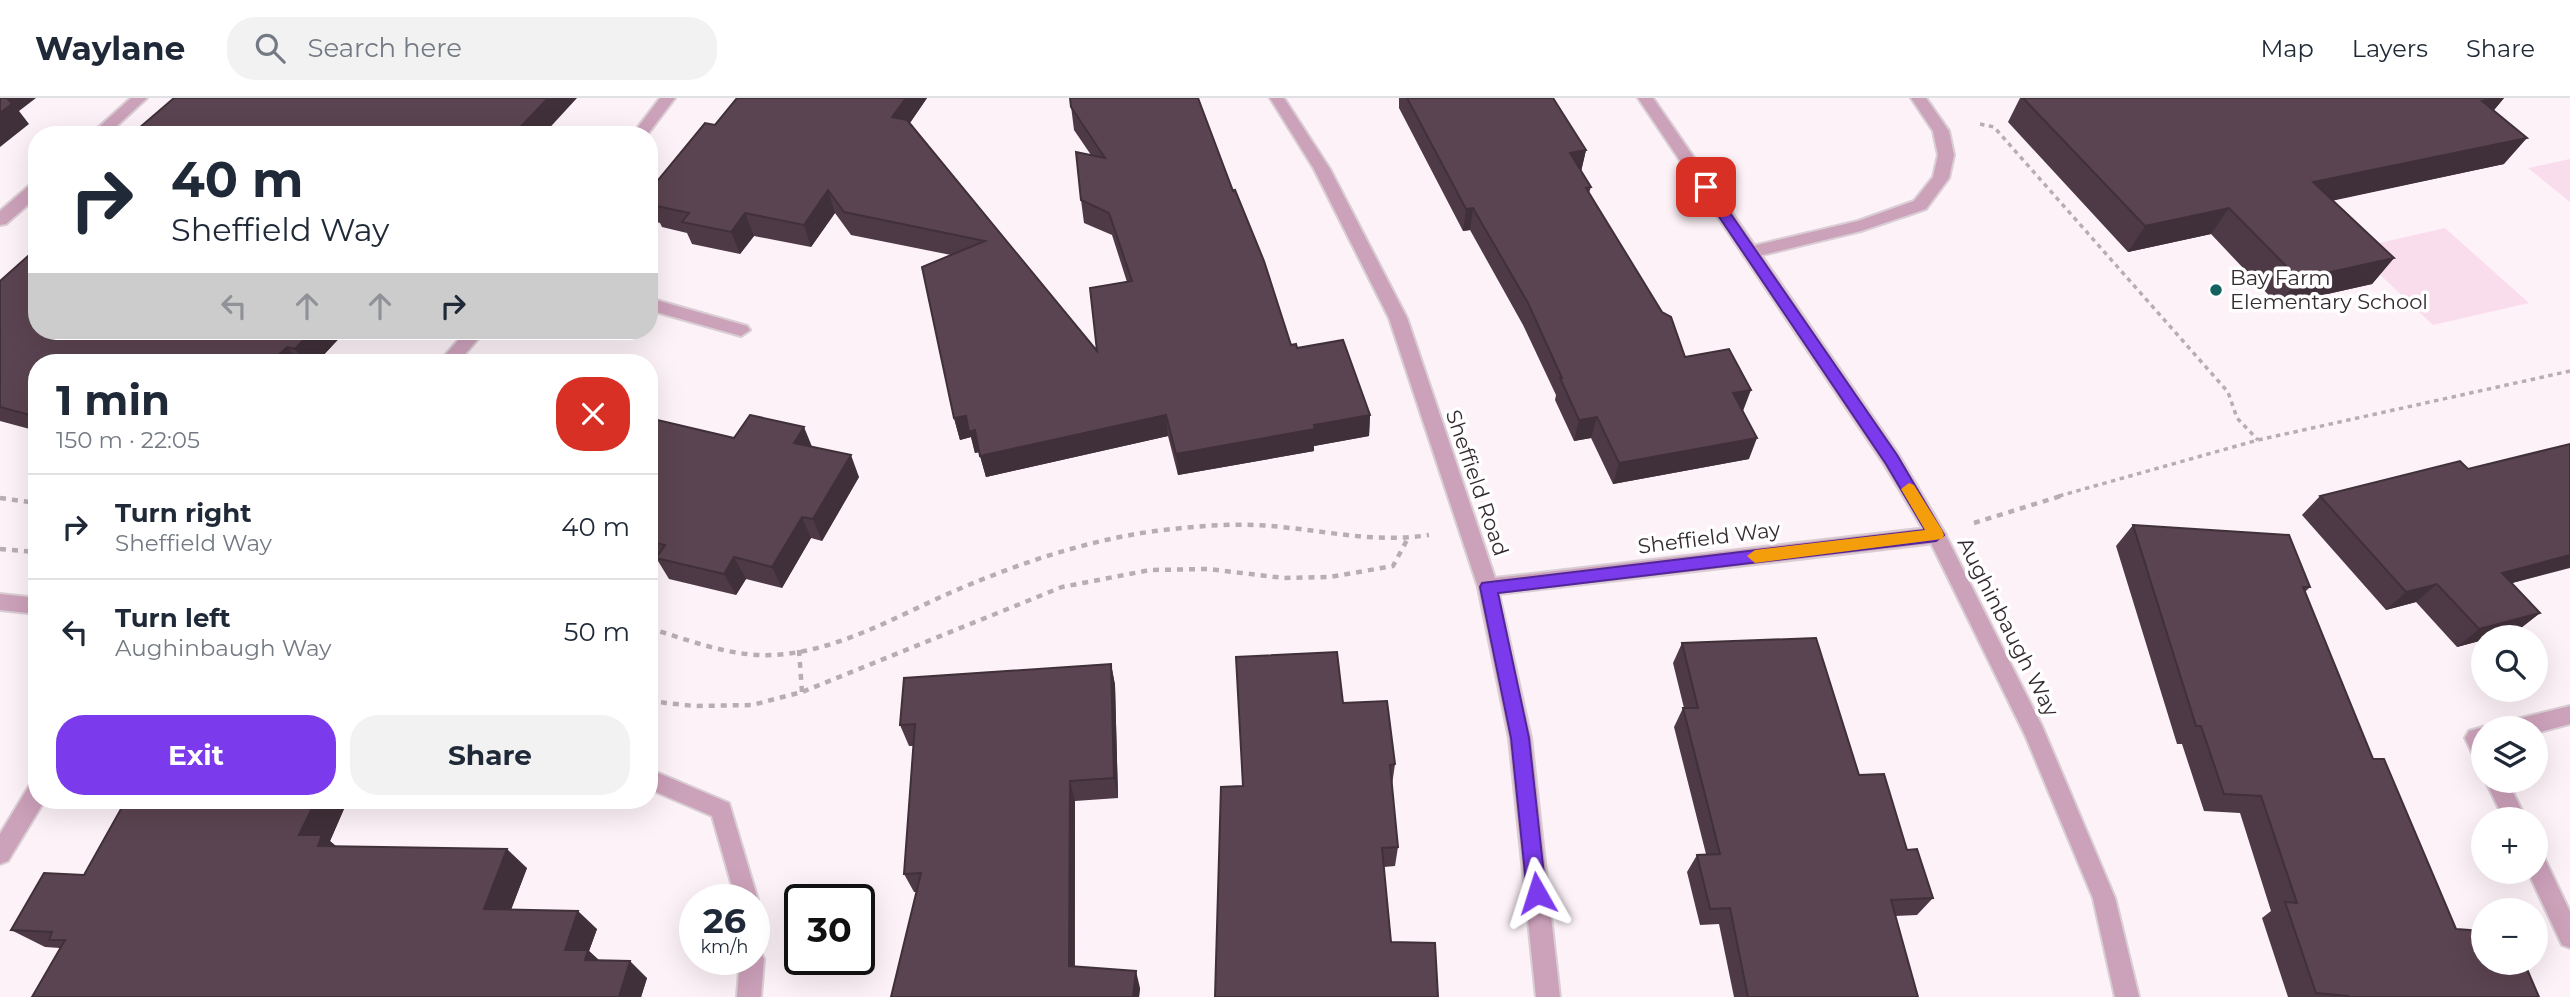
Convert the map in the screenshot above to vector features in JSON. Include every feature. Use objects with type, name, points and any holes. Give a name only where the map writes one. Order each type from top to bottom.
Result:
[{"type":"street","points":[[107,126],[140,98]]},
{"type":"street","points":[[646,126],[668,98]]},
{"type":"street","name":"Sheffield Road","points":[[1277,98],[1322,169],[1398,318],[1488,587],[1520,738],[1548,997]]},
{"type":"street","name":"Aughinbaugh Way","points":[[1645,98],[1891,459],[1936,535],[2035,733],[2104,898],[2127,997]]},
{"type":"street","points":[[1750,252],[1861,226],[1920,205],[1941,178],[1946,155],[1941,131],[1918,98]]},
{"type":"street","points":[[0,220],[28,195]]},
{"type":"street","points":[[658,307],[741,330]]},
{"type":"street","points":[[455,354],[468,340]]},
{"type":"street","name":"Sheffield Way","points":[[1488,587],[1936,535]]},
{"type":"street","points":[[0,602],[28,605]]},
{"type":"street","points":[[2548,720],[2570,715]]},
{"type":"street","points":[[658,783],[721,810],[742,884]]},
{"type":"street","points":[[0,854],[28,808]]},
{"type":"street","points":[[2545,884],[2570,937]]},
{"type":"street","points":[[749,997],[750,975]]},
{"type":"path","points":[[1930,115],[1994,127],[2228,392],[2237,418],[2258,440]]},
{"type":"path","points":[[1936,535],[2090,487],[2258,440],[2570,371]]},
{"type":"path","points":[[0,498],[28,502]]},
{"type":"path","points":[[658,630],[747,654],[799,650],[832,643],[883,624],[1038,559],[1117,537],[1200,527],[1261,525],[1356,538],[1407,540],[1467,526]]},
{"type":"path","points":[[658,702],[695,706],[752,705],[802,692],[1062,587],[1150,570],[1208,569],[1284,578],[1330,577],[1393,566],[1407,540]]},
{"type":"path","points":[[0,549],[28,551]]},
{"type":"path","points":[[799,650],[802,692]]},
{"type":"shaded area","points":[[2570,159],[2570,202],[2528,168]]},
{"type":"shaded area","points":[[2445,228],[2529,303],[2433,325],[2353,249]]},
{"type":"building","points":[[0,98],[7,98],[12,104],[0,113]]},
{"type":"building","points":[[174,98],[548,98],[522,126],[141,126]]},
{"type":"building","points":[[737,98],[906,98],[892,117],[907,120],[1097,351],[1090,288],[1132,281],[1109,213],[1081,200],[1076,152],[1105,158],[1071,107],[1070,98],[1198,98],[1233,191],[1235,190],[1264,261],[1291,345],[1296,344],[1297,348],[1343,340],[1370,415],[1314,425],[1315,429],[1176,454],[1166,415],[980,456],[975,430],[969,432],[966,416],[954,418],[922,267],[985,241],[844,212],[828,190],[804,225],[745,213],[731,232],[682,222],[689,213],[658,206],[658,180],[705,123],[715,125]]},
{"type":"building","points":[[1407,98],[1553,98],[1586,150],[1570,153],[1591,187],[1586,188],[1662,312],[1671,317],[1685,357],[1729,349],[1751,390],[1733,393],[1757,438],[1619,463],[1597,417],[1579,420],[1528,303],[1473,208],[1466,209]]},
{"type":"building","points":[[2023,98],[2495,98],[2482,101],[2527,138],[2313,182],[2394,258],[2299,279],[2229,208],[2145,226]]},
{"type":"building","points":[[28,256],[28,340],[304,340],[295,349],[287,347],[280,354],[28,354],[28,415],[0,407],[0,281]]},
{"type":"building","points":[[750,415],[804,427],[794,443],[851,455],[813,519],[802,517],[772,567],[734,557],[724,574],[658,558],[665,545],[658,543],[658,420],[734,438]]},
{"type":"building","points":[[2570,444],[2570,555],[2502,573],[2540,613],[2494,625],[2475,625],[2437,584],[2406,592],[2320,496],[2460,461],[2468,469]]},
{"type":"building","points":[[2133,525],[2289,535],[2310,587],[2303,587],[2373,759],[2384,759],[2456,929],[2471,930],[2471,975],[2530,975],[2539,997],[2349,997],[2316,993],[2285,902],[2297,903],[2261,796],[2224,794],[2201,726],[2196,726]]},
{"type":"building","points":[[1816,638],[1859,775],[1884,774],[1907,850],[1917,849],[1933,898],[1891,900],[1918,997],[1748,997],[1730,908],[1710,909],[1697,855],[1720,854],[1683,708],[1698,708],[1682,643]]},
{"type":"building","points":[[1337,652],[1343,703],[1387,701],[1395,764],[1390,765],[1398,847],[1382,848],[1391,942],[1435,943],[1438,997],[1215,997],[1221,787],[1243,786],[1236,657]]},
{"type":"building","points":[[1111,664],[1114,778],[1070,781],[1069,966],[1136,971],[1133,997],[891,997],[921,873],[904,874],[915,724],[900,725],[904,678]]},
{"type":"building","points":[[121,809],[312,809],[299,835],[322,835],[318,846],[507,849],[484,909],[578,911],[565,950],[588,950],[585,960],[630,961],[619,997],[32,997],[65,940],[49,940],[52,932],[11,930],[44,873],[84,875]]},
{"type":"slow traffic","points":[[1755,556],[1936,535],[1909,489]]},
{"type":"place","name":"Bay Farm Elementary School","points":[[2216,290]]},
{"type":"route","points":[[1537,893],[1520,738],[1488,587],[1936,535],[1891,459],[1706,187]]}]
